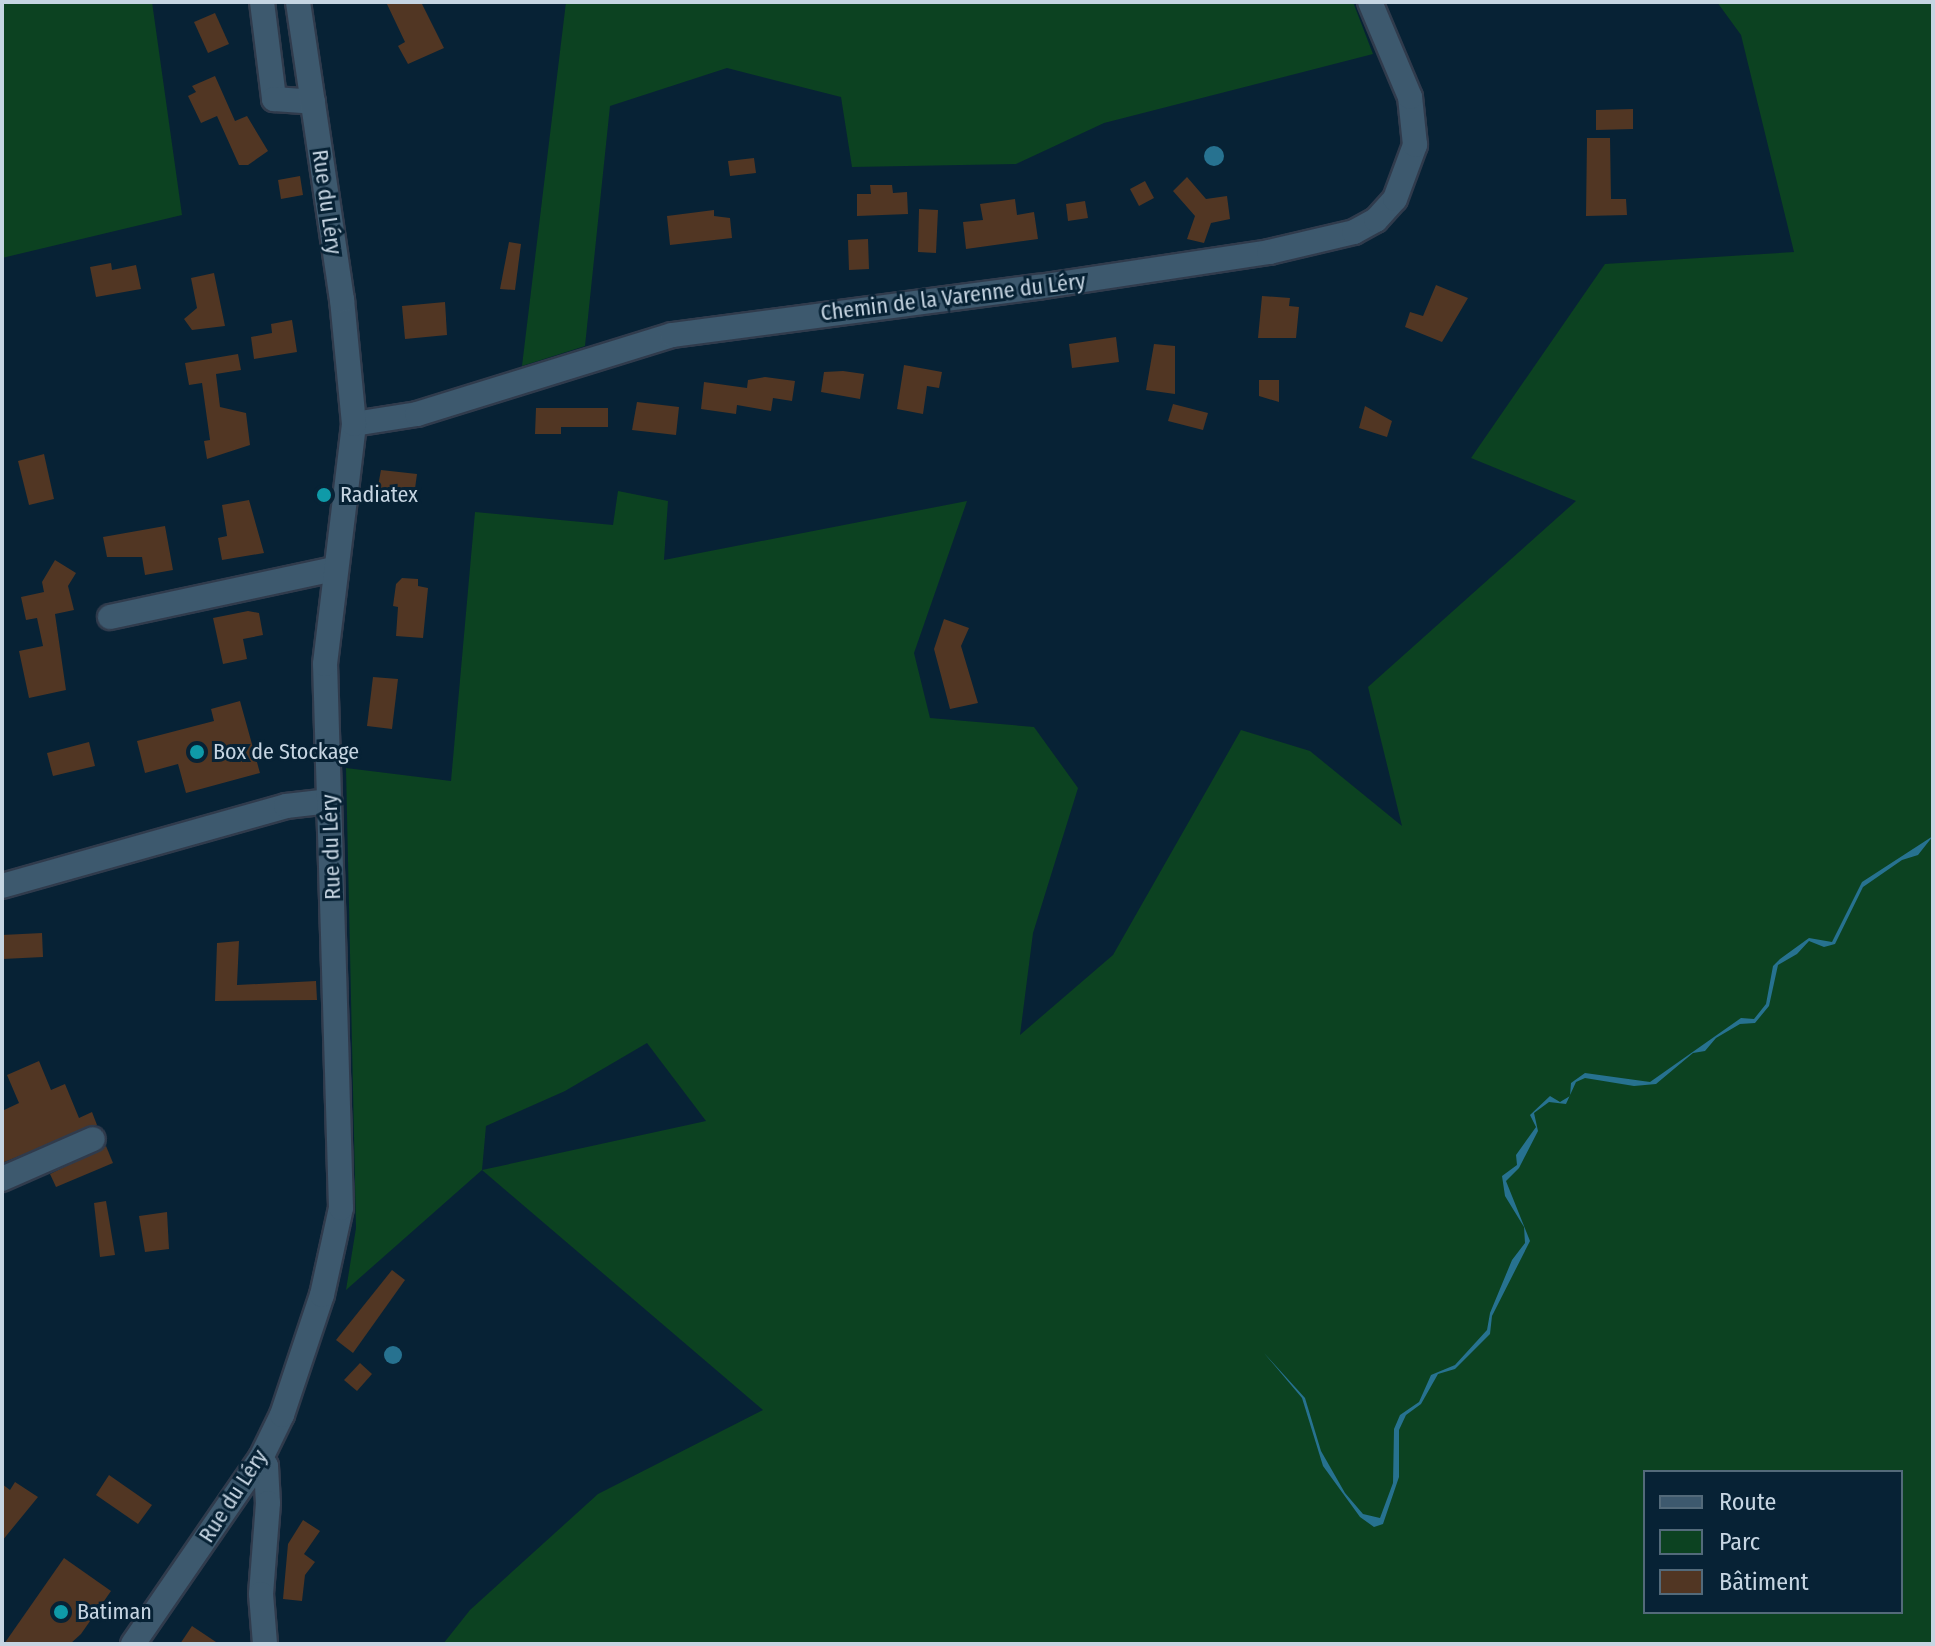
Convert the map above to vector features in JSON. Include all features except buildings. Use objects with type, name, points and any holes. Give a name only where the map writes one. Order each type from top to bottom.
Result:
[{"type":"street","points":[[262,2],[274,99],[313,102]]},
{"type":"street","name":"Rue du Léry","points":[[133,1644],[261,1458],[282,1415],[322,1295],[341,1208],[325,664],[334,569],[354,424],[298,2]]},
{"type":"street","name":"Chemin de la Varenne du Léry","points":[[354,424],[417,414],[672,335],[1038,287],[1269,252],[1354,232],[1376,220],[1395,199],[1415,145],[1410,97],[1394,50],[1370,2]]},
{"type":"street","points":[[110,617],[334,569]]},
{"type":"street","points":[[2,886],[286,806],[330,801]]},
{"type":"street","points":[[2,1179],[93,1139]]},
{"type":"street","points":[[261,1458],[266,1466],[268,1503],[261,1594],[265,1644]]},
{"type":"green space","points":[[2,2],[152,2],[182,215],[2,258]]},
{"type":"green space","points":[[566,2],[1353,2],[1373,54],[1104,123],[1016,164],[852,167],[841,97],[727,68],[610,106],[585,346],[522,366]]},
{"type":"green space","points":[[1717,2],[1933,2],[1933,1644],[443,1644],[470,1610],[598,1494],[763,1410],[482,1170],[346,1290],[356,1228],[346,768],[451,781],[475,512],[613,525],[618,491],[668,501],[664,560],[967,501],[914,653],[930,718],[1034,727],[1078,788],[1033,933],[1020,1035],[1113,955],[1241,730],[1310,751],[1402,826],[1368,687],[1576,501],[1471,458],[1605,264],[1794,252],[1741,35]],"holes":[[[647,1043],[706,1121],[482,1170],[486,1126],[565,1091]]]},
{"type":"water","points":[[1210,146],[1218,146],[1224,156],[1218,166],[1210,166],[1204,160],[1204,152]]},
{"type":"water","points":[[1933,836],[1918,855],[1902,860],[1863,887],[1835,944],[1824,947],[1809,941],[1797,954],[1778,965],[1769,1006],[1755,1023],[1740,1024],[1716,1038],[1705,1051],[1693,1053],[1656,1084],[1634,1086],[1585,1078],[1576,1082],[1570,1095],[1571,1083],[1585,1073],[1650,1082],[1741,1018],[1754,1019],[1766,1004],[1773,966],[1809,938],[1832,942],[1862,882]]},
{"type":"water","points":[[1550,1096],[1560,1102],[1570,1096],[1566,1104],[1549,1102],[1534,1113],[1538,1131],[1519,1168],[1506,1181],[1530,1241],[1492,1316],[1490,1334],[1455,1369],[1438,1374],[1421,1404],[1406,1415],[1399,1430],[1399,1477],[1383,1524],[1374,1527],[1360,1517],[1323,1466],[1302,1398],[1264,1353],[1305,1398],[1321,1451],[1345,1493],[1363,1514],[1380,1518],[1393,1483],[1394,1429],[1400,1415],[1419,1402],[1431,1375],[1455,1365],[1487,1330],[1490,1313],[1512,1260],[1525,1243],[1524,1227],[1505,1196],[1502,1176],[1517,1165],[1516,1155],[1536,1127],[1530,1115]]},
{"type":"water","points":[[393,1346],[402,1355],[393,1364],[384,1355]]},
{"type":"place","name":"Radiatex","points":[[324,495]]},
{"type":"place","name":"Box de Stockage","points":[[197,752]]},
{"type":"place","name":"Batiman","points":[[61,1612]]}]
